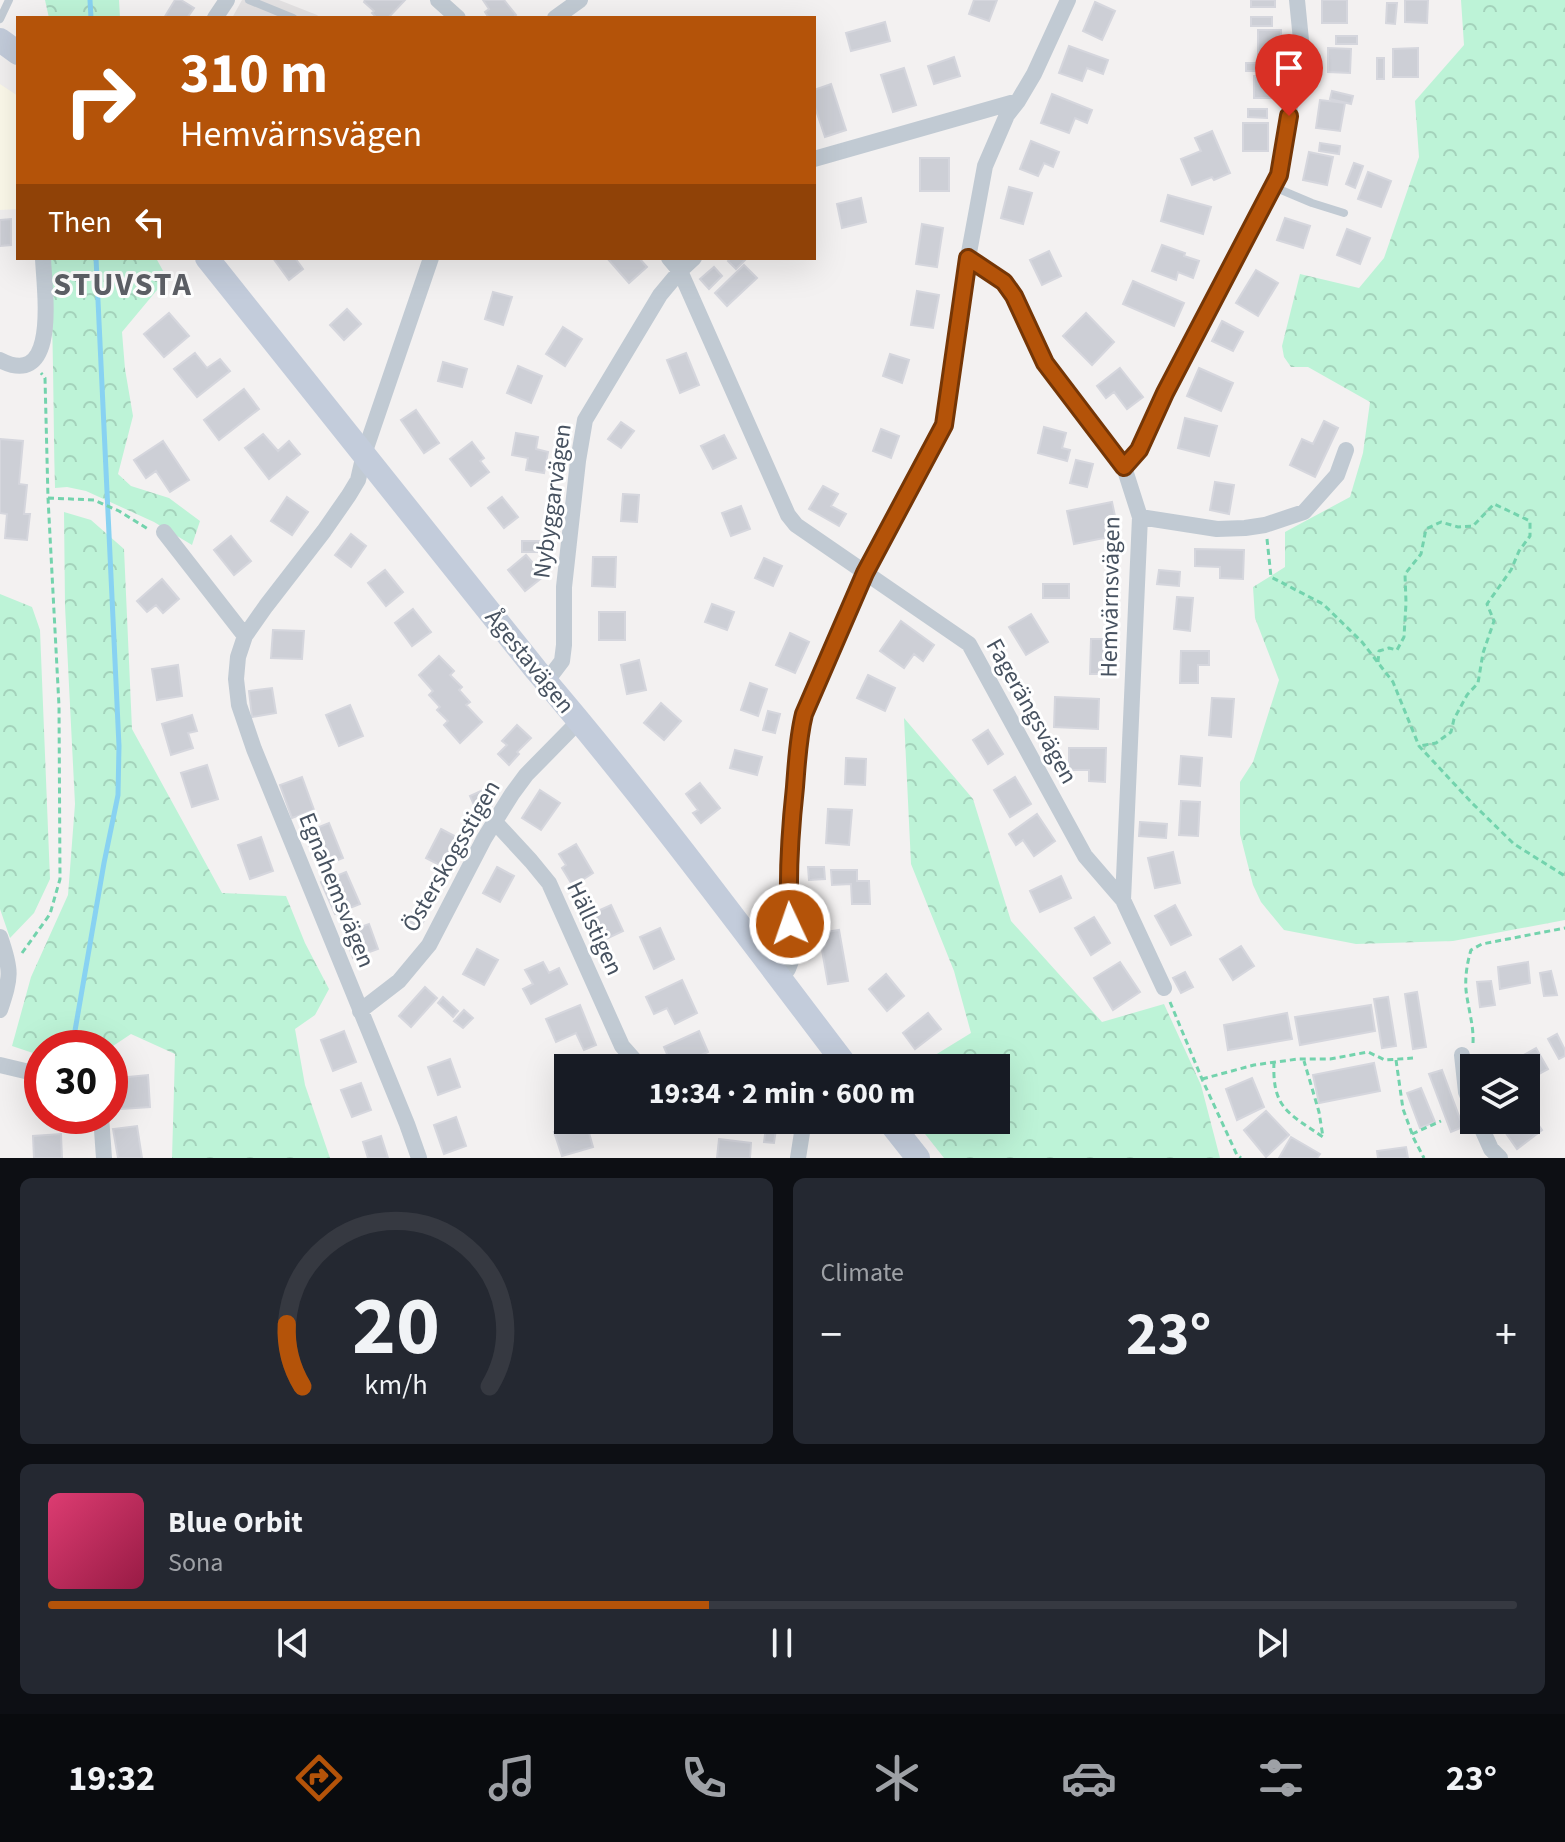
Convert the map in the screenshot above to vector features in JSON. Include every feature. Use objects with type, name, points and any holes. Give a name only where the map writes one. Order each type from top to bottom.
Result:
[{"type":"main road","name":"Ågestavägen","points":[[209,260],[579,721],[780,979],[827,1054]]},
{"type":"main road","points":[[899,1134],[918,1158]]},
{"type":"street","points":[[438,0],[456,16]]},
{"type":"street","points":[[558,16],[580,0]]},
{"type":"street","points":[[780,979],[793,956],[788,892],[799,733],[804,714],[865,573],[944,425],[968,258],[985,166],[1007,115],[1034,74],[1068,0]]},
{"type":"street","points":[[1124,467],[1139,450],[1165,393],[1279,175],[1301,40],[1297,0]]},
{"type":"street","points":[[816,158],[1018,101]]},
{"type":"street","name":"Hemvärnsvägen","points":[[968,258],[1004,282],[1020,308],[1045,363],[1124,467],[1140,517],[1123,900]]},
{"type":"street","points":[[0,360],[9,365],[22,366],[32,363],[40,353],[46,322],[43,260]]},
{"type":"street","name":"Egnahemsvägen","points":[[419,1158],[254,749],[239,705],[236,679],[238,657],[245,636],[358,480],[364,454],[430,260]]},
{"type":"street","name":"Fagerängsvägen","points":[[674,264],[788,515],[796,525],[969,644],[1085,856],[1123,900],[1164,988]]},
{"type":"street","name":"Nybyggarvägen","points":[[546,682],[562,661],[564,587],[585,420],[660,295],[674,264]]},
{"type":"street","points":[[1140,517],[1217,529],[1265,525],[1304,512],[1337,475],[1346,450]]},
{"type":"street","points":[[164,532],[245,636]]},
{"type":"street","name":"Österskogsstigen","points":[[360,1011],[399,981],[429,945],[484,839],[526,775],[579,721]]},
{"type":"street","name":"Hällstigen","points":[[495,822],[549,883],[622,1046],[629,1054]]},
{"type":"street","points":[[0,937],[9,962],[10,980],[0,1010]]},
{"type":"street","points":[[0,1065],[24,1071]]},
{"type":"street","points":[[102,1134],[104,1158]]},
{"type":"street","points":[[798,1158],[802,1134]]},
{"type":"street","points":[[1484,1134],[1491,1149],[1500,1158]]},
{"type":"lane","points":[[0,19],[9,0]]},
{"type":"lane","points":[[249,0],[288,16]]},
{"type":"lane","points":[[1273,186],[1344,213]]},
{"type":"path","points":[[9,962],[19,957],[50,914],[60,879],[59,706],[45,378],[32,363]]},
{"type":"path","points":[[48,498],[94,500],[119,511],[177,548]]},
{"type":"path","points":[[1378,662],[1379,651],[1389,648],[1397,650],[1404,637],[1405,574],[1421,554],[1426,529],[1441,522],[1458,527],[1473,526],[1494,504],[1530,521],[1530,536],[1487,604],[1494,621],[1483,653],[1478,683],[1467,695],[1454,719],[1451,732],[1436,743],[1419,746]]},
{"type":"path","points":[[1265,525],[1271,577],[1323,604],[1362,642],[1393,682],[1419,746],[1514,844],[1565,876]]},
{"type":"path","points":[[1463,1054],[1473,1043],[1466,987],[1466,966],[1471,950],[1482,944],[1565,928]]},
{"type":"path","points":[[1164,988],[1202,1079],[1241,1158]]},
{"type":"path","points":[[1202,1079],[1254,1065],[1330,1059],[1368,1052],[1385,1060],[1413,1058]]},
{"type":"path","points":[[1274,1062],[1273,1084],[1282,1105],[1294,1118],[1323,1137],[1303,1059]]},
{"type":"path","points":[[1396,1060],[1403,1109],[1424,1158]]},
{"type":"path","points":[[1412,1134],[1441,1121]]},
{"type":"shaded area","points":[[242,0],[279,0],[318,16],[233,16]]},
{"type":"shaded area","points":[[0,84],[16,95],[16,209],[0,210]]},
{"type":"green space","points":[[45,0],[119,0],[120,16],[49,16]]},
{"type":"green space","points":[[1461,0],[1565,0],[1565,920],[1453,941],[1356,944],[1284,930],[1261,902],[1253,885],[1240,834],[1240,782],[1253,762],[1279,680],[1255,618],[1253,587],[1285,567],[1285,532],[1350,497],[1363,453],[1370,402],[1308,367],[1291,367],[1284,357],[1282,346],[1300,274],[1359,288],[1384,258],[1419,157],[1415,101],[1464,45]]},
{"type":"green space","points":[[49,260],[157,260],[167,278],[122,332],[133,416],[118,474],[131,486],[169,498],[200,521],[192,545],[154,522],[86,491],[55,488]]},
{"type":"green space","points":[[64,512],[91,520],[124,549],[132,729],[222,893],[286,896],[305,943],[329,989],[315,1015],[295,1029],[305,1085],[330,1158],[172,1158],[175,1054],[131,1034],[128,1036],[128,1030],[24,1030],[24,1050],[12,1046],[31,977],[68,895],[75,804],[65,606]]},
{"type":"green space","points":[[0,594],[32,607],[40,630],[50,879],[34,913],[10,938],[0,909]]},
{"type":"green space","points":[[904,718],[973,799],[1011,921],[1102,1022],[1164,1004],[1201,1085],[1220,1158],[944,1158],[925,1134],[1010,1134],[1010,1054],[937,1054],[971,1033],[954,971],[911,864]]},
{"type":"building","points":[[175,0],[194,8],[188,16],[165,16]]},
{"type":"building","points":[[405,0],[390,16],[375,16],[364,2]]},
{"type":"building","points":[[483,0],[504,0],[516,15],[488,16],[485,12],[489,9]]},
{"type":"building","points":[[974,0],[997,0],[989,21],[969,14]]},
{"type":"building","points":[[1251,0],[1275,0],[1275,7],[1251,7]]},
{"type":"building","points":[[1322,0],[1347,0],[1347,23],[1322,23]]},
{"type":"building","points":[[1405,0],[1428,0],[1427,23],[1405,22]]},
{"type":"building","points":[[1095,2],[1115,11],[1102,40],[1083,31]]},
{"type":"building","points":[[1387,3],[1397,3],[1395,24],[1386,23]]},
{"type":"building","points":[[1251,17],[1272,17],[1272,26],[1251,26]]},
{"type":"building","points":[[885,22],[890,41],[851,51],[846,33]]},
{"type":"building","points":[[1258,30],[1281,30],[1281,54],[1258,54]]},
{"type":"building","points":[[1336,36],[1357,36],[1357,44],[1336,44]]},
{"type":"building","points":[[1069,46],[1108,60],[1103,74],[1087,68],[1082,81],[1059,73]]},
{"type":"building","points":[[1328,48],[1351,49],[1350,73],[1328,72]]},
{"type":"building","points":[[1418,48],[1418,77],[1393,77],[1393,49]]},
{"type":"building","points":[[954,57],[960,76],[934,84],[928,66]]},
{"type":"building","points":[[1377,58],[1384,58],[1384,79],[1377,79]]},
{"type":"building","points":[[1246,63],[1266,63],[1266,71],[1246,71]]},
{"type":"building","points":[[904,68],[916,105],[893,112],[881,75]]},
{"type":"building","points":[[1254,76],[1273,76],[1273,98],[1254,98]]},
{"type":"building","points":[[831,84],[846,130],[825,137],[816,110],[816,89]]},
{"type":"building","points":[[1332,91],[1353,96],[1351,104],[1330,99]]},
{"type":"building","points":[[1052,94],[1092,110],[1087,123],[1075,118],[1069,133],[1041,123]]},
{"type":"building","points":[[1320,100],[1345,103],[1340,131],[1316,128]]},
{"type":"building","points":[[1248,109],[1267,109],[1267,118],[1248,117]]},
{"type":"building","points":[[1243,123],[1268,123],[1268,151],[1243,151]]},
{"type":"building","points":[[1212,131],[1230,173],[1192,185],[1181,159],[1201,151],[1195,138]]},
{"type":"building","points":[[1031,141],[1059,152],[1053,167],[1044,163],[1038,176],[1020,169]]},
{"type":"building","points":[[1320,143],[1340,146],[1339,154],[1319,151]]},
{"type":"building","points":[[1309,152],[1333,157],[1327,185],[1303,180]]},
{"type":"building","points":[[920,158],[949,158],[949,191],[920,191]]},
{"type":"building","points":[[1354,163],[1363,166],[1355,188],[1346,184]]},
{"type":"building","points":[[1368,172],[1391,181],[1381,207],[1358,199]]},
{"type":"building","points":[[1009,187],[1032,193],[1023,224],[1001,218]]},
{"type":"building","points":[[1168,195],[1211,207],[1203,234],[1161,221]]},
{"type":"building","points":[[861,198],[866,222],[842,228],[837,204]]},
{"type":"building","points":[[1285,218],[1310,226],[1303,248],[1277,240]]},
{"type":"building","points":[[11,219],[11,245],[0,246],[0,220]]},
{"type":"building","points":[[922,224],[943,228],[937,267],[916,264]]},
{"type":"building","points":[[1347,229],[1370,238],[1360,264],[1337,255]]},
{"type":"building","points":[[1162,245],[1199,261],[1193,278],[1178,272],[1176,280],[1152,271]]},
{"type":"building","points":[[1049,251],[1061,276],[1042,285],[1030,260]]},
{"type":"building","points":[[274,260],[296,260],[303,269],[289,280]]},
{"type":"building","points":[[609,260],[641,260],[647,267],[629,283]]},
{"type":"building","points":[[729,260],[745,260],[736,269]]},
{"type":"building","points":[[744,265],[757,278],[727,306],[715,293]]},
{"type":"building","points":[[714,267],[722,276],[709,289],[700,279]]},
{"type":"building","points":[[1256,270],[1278,283],[1258,316],[1236,303]]},
{"type":"building","points":[[1133,281],[1184,303],[1174,326],[1123,304]]},
{"type":"building","points":[[917,291],[939,295],[933,328],[911,325]]},
{"type":"building","points":[[493,292],[512,297],[503,325],[485,319]]},
{"type":"building","points":[[347,309],[361,324],[344,340],[330,325]]},
{"type":"building","points":[[169,313],[189,336],[164,357],[144,334]]},
{"type":"building","points":[[1086,313],[1114,342],[1092,365],[1063,336]]},
{"type":"building","points":[[1222,321],[1243,332],[1233,351],[1212,341]]},
{"type":"building","points":[[563,327],[582,339],[565,366],[546,354]]},
{"type":"building","points":[[195,353],[207,368],[220,359],[230,371],[197,397],[174,369]]},
{"type":"building","points":[[686,353],[699,385],[680,393],[667,360]]},
{"type":"building","points":[[890,354],[909,360],[902,383],[883,376]]},
{"type":"building","points":[[443,362],[467,369],[462,387],[438,381]]},
{"type":"building","points":[[518,366],[542,376],[531,403],[507,393]]},
{"type":"building","points":[[1120,368],[1143,397],[1127,409],[1114,392],[1106,398],[1097,386]]},
{"type":"building","points":[[1199,368],[1233,383],[1221,411],[1187,396]]},
{"type":"building","points":[[244,389],[259,409],[219,440],[204,420]]},
{"type":"building","points":[[416,410],[439,443],[424,453],[401,420]]},
{"type":"building","points":[[1185,418],[1217,426],[1209,456],[1178,448]]},
{"type":"building","points":[[1324,421],[1338,428],[1315,477],[1290,465],[1302,439],[1313,444]]},
{"type":"building","points":[[621,422],[634,431],[621,448],[608,439]]},
{"type":"building","points":[[1044,427],[1066,433],[1062,448],[1070,450],[1067,461],[1038,453]]},
{"type":"building","points":[[881,429],[899,436],[891,458],[873,451]]},
{"type":"building","points":[[516,433],[538,437],[536,449],[548,452],[544,473],[526,470],[528,458],[512,455]]},
{"type":"building","points":[[263,434],[278,451],[289,441],[300,454],[269,479],[245,448]]},
{"type":"building","points":[[724,435],[736,458],[713,469],[701,446]]},
{"type":"building","points":[[0,439],[23,441],[19,484],[27,485],[24,514],[30,514],[27,540],[5,538],[7,514],[0,513]]},
{"type":"building","points":[[163,441],[189,480],[170,492],[156,471],[146,478],[134,460]]},
{"type":"building","points":[[472,442],[484,458],[480,461],[489,472],[471,486],[450,459]]},
{"type":"building","points":[[1076,460],[1093,464],[1087,487],[1070,483]]},
{"type":"building","points":[[1215,482],[1234,485],[1229,514],[1210,510]]},
{"type":"building","points":[[823,486],[838,494],[831,506],[846,514],[839,526],[809,509]]},
{"type":"building","points":[[623,494],[639,495],[637,522],[621,521]]},
{"type":"building","points":[[287,497],[308,512],[292,535],[271,521]]},
{"type":"building","points":[[502,497],[518,517],[504,528],[488,508]]},
{"type":"building","points":[[1112,502],[1119,535],[1074,544],[1067,511]]},
{"type":"building","points":[[741,506],[750,529],[731,536],[722,513]]},
{"type":"building","points":[[351,534],[366,546],[351,567],[335,555]]},
{"type":"building","points":[[231,536],[251,561],[234,575],[214,550]]},
{"type":"building","points":[[522,541],[547,541],[547,552],[522,552]]},
{"type":"building","points":[[1195,549],[1244,550],[1243,579],[1220,578],[1220,567],[1195,566]]},
{"type":"building","points":[[526,555],[544,576],[525,591],[508,570]]},
{"type":"building","points":[[593,557],[616,557],[615,587],[592,586]]},
{"type":"building","points":[[764,558],[782,566],[773,586],[755,578]]},
{"type":"building","points":[[385,570],[403,592],[386,606],[368,583]]},
{"type":"building","points":[[1159,570],[1180,572],[1179,586],[1157,584]]},
{"type":"building","points":[[162,579],[179,599],[163,613],[156,605],[147,612],[137,601]]},
{"type":"building","points":[[1043,584],[1069,584],[1069,598],[1043,598]]},
{"type":"building","points":[[1177,597],[1193,598],[1190,631],[1174,629]]},
{"type":"building","points":[[712,604],[734,612],[727,630],[705,622]]},
{"type":"building","points":[[413,609],[431,632],[412,646],[395,623]]},
{"type":"building","points":[[599,612],[625,612],[625,640],[599,640]]},
{"type":"building","points":[[1031,614],[1048,642],[1026,655],[1009,627]]},
{"type":"building","points":[[901,621],[934,645],[923,661],[914,654],[904,668],[880,651]]},
{"type":"building","points":[[273,630],[304,631],[302,659],[271,658]]},
{"type":"building","points":[[790,633],[809,642],[795,673],[776,665]]},
{"type":"building","points":[[1091,639],[1110,639],[1110,674],[1090,674]]},
{"type":"building","points":[[1181,651],[1209,651],[1209,665],[1198,665],[1198,683],[1180,683]]},
{"type":"building","points":[[439,656],[454,671],[450,675],[462,687],[459,690],[470,702],[466,705],[482,722],[460,743],[444,725],[448,721],[429,695],[433,691],[419,675]]},
{"type":"building","points":[[639,660],[646,690],[627,694],[621,665]]},
{"type":"building","points":[[178,665],[182,696],[157,700],[152,669]]},
{"type":"building","points":[[868,675],[895,688],[885,711],[857,698]]},
{"type":"building","points":[[750,683],[767,689],[758,716],[741,710]]},
{"type":"building","points":[[272,688],[276,713],[252,717],[249,691]]},
{"type":"building","points":[[1055,697],[1099,699],[1098,729],[1054,727]]},
{"type":"building","points":[[1212,698],[1234,699],[1231,737],[1209,735]]},
{"type":"building","points":[[661,703],[681,721],[664,740],[644,723]]},
{"type":"building","points":[[350,705],[363,736],[339,746],[326,715]]},
{"type":"building","points":[[768,711],[780,714],[775,733],[763,730]]},
{"type":"building","points":[[192,715],[197,731],[188,733],[193,748],[171,755],[162,724]]},
{"type":"building","points":[[517,725],[531,738],[509,765],[498,754],[507,745],[502,741]]},
{"type":"building","points":[[988,730],[1003,754],[988,764],[973,740]]},
{"type":"building","points":[[1069,748],[1106,748],[1105,782],[1089,781],[1089,770],[1069,770]]},
{"type":"building","points":[[735,750],[762,757],[757,775],[730,768]]},
{"type":"building","points":[[1181,756],[1202,758],[1200,786],[1179,784]]},
{"type":"building","points":[[846,758],[866,759],[865,785],[845,784]]},
{"type":"building","points":[[207,765],[218,799],[192,807],[181,773]]},
{"type":"building","points":[[302,777],[314,810],[292,818],[280,785]]},
{"type":"building","points":[[1015,777],[1031,804],[1010,817],[994,790]]},
{"type":"building","points":[[700,783],[720,808],[701,823],[693,813],[698,810],[686,794]]},
{"type":"building","points":[[483,790],[492,808],[478,814],[470,796]]},
{"type":"building","points":[[540,790],[560,803],[541,830],[522,818]]},
{"type":"building","points":[[1181,801],[1200,802],[1198,836],[1179,835]]},
{"type":"building","points":[[828,809],[852,810],[849,845],[826,843]]},
{"type":"building","points":[[1037,814],[1055,841],[1034,856],[1023,840],[1016,845],[1009,834]]},
{"type":"building","points":[[1140,822],[1167,824],[1166,838],[1139,836]]},
{"type":"building","points":[[329,823],[343,858],[328,864],[323,852],[313,856],[304,833]]},
{"type":"building","points":[[441,829],[460,839],[445,868],[426,858]]},
{"type":"building","points":[[261,837],[273,871],[250,879],[238,845]]},
{"type":"building","points":[[576,844],[593,873],[573,886],[562,868],[566,865],[559,854]]},
{"type":"building","points":[[1173,852],[1180,883],[1155,888],[1148,858]]},
{"type":"building","points":[[497,867],[514,876],[500,902],[483,893]]},
{"type":"building","points":[[808,867],[824,867],[825,879],[809,880]]},
{"type":"building","points":[[831,870],[857,870],[857,881],[869,881],[870,904],[852,904],[851,884],[832,885]]},
{"type":"building","points":[[346,872],[360,904],[335,914],[321,882]]},
{"type":"building","points":[[1061,876],[1071,898],[1040,912],[1030,891]]},
{"type":"building","points":[[611,905],[623,931],[604,940],[591,914]]},
{"type":"building","points":[[1175,905],[1191,935],[1171,945],[1155,916]]},
{"type":"building","points":[[416,906],[428,913],[420,928],[407,921]]},
{"type":"building","points":[[1094,917],[1110,943],[1091,955],[1075,928]]},
{"type":"building","points":[[369,924],[378,949],[353,958],[344,933]]},
{"type":"building","points":[[660,928],[674,959],[654,969],[640,937]]},
{"type":"building","points":[[839,930],[848,981],[828,984],[819,933]]},
{"type":"building","points":[[1241,946],[1254,966],[1233,980],[1220,959]]},
{"type":"building","points":[[477,949],[498,960],[484,985],[463,974]]},
{"type":"building","points":[[543,962],[549,973],[559,968],[567,984],[531,1004],[523,989],[533,984],[525,970]]},
{"type":"building","points":[[1120,962],[1140,992],[1113,1010],[1094,978]]},
{"type":"building","points":[[1528,962],[1530,983],[1500,989],[1498,967]]},
{"type":"building","points":[[1551,971],[1557,995],[1544,996],[1540,973]]},
{"type":"building","points":[[1185,972],[1193,987],[1181,993],[1173,978]]},
{"type":"building","points":[[886,974],[904,996],[887,1011],[869,989]]},
{"type":"building","points":[[682,980],[697,1013],[675,1024],[667,1008],[654,1014],[646,997]]},
{"type":"building","points":[[1491,981],[1495,1005],[1480,1007],[1477,982]]},
{"type":"building","points":[[425,987],[437,998],[411,1027],[399,1016]]},
{"type":"building","points":[[1417,992],[1426,1047],[1413,1049],[1405,994]]},
{"type":"building","points":[[443,997],[458,1011],[453,1017],[438,1003]]},
{"type":"building","points":[[1388,997],[1396,1046],[1382,1048],[1374,999]]},
{"type":"building","points":[[580,1005],[596,1045],[584,1050],[576,1033],[556,1042],[546,1019]]},
{"type":"building","points":[[1371,1005],[1375,1031],[1300,1045],[1295,1017]]},
{"type":"building","points":[[464,1010],[473,1018],[463,1028],[454,1021]]},
{"type":"building","points":[[928,1013],[941,1029],[915,1049],[903,1033]]},
{"type":"building","points":[[1287,1013],[1292,1039],[1228,1050],[1224,1025]]},
{"type":"building","points":[[344,1031],[356,1062],[333,1071],[321,1040]]},
{"type":"building","points":[[699,1031],[708,1052],[667,1054],[664,1047]]},
{"type":"building","points":[[1557,1034],[1565,1050],[1565,1056],[1559,1059],[1548,1039]]},
{"type":"building","points":[[1536,1048],[1539,1054],[1526,1054]]},
{"type":"building","points":[[1540,1055],[1548,1069],[1540,1073]]},
{"type":"building","points":[[450,1059],[460,1087],[438,1095],[428,1067]]},
{"type":"building","points":[[1374,1063],[1380,1091],[1319,1103],[1313,1075]]},
{"type":"building","points":[[1442,1070],[1460,1119],[1460,1128],[1451,1132],[1429,1074]]},
{"type":"building","points":[[148,1075],[150,1107],[128,1109],[128,1077]]},
{"type":"building","points":[[1252,1078],[1264,1107],[1237,1120],[1226,1089]]},
{"type":"building","points":[[361,1083],[371,1110],[352,1117],[341,1090]]},
{"type":"building","points":[[1421,1088],[1435,1122],[1420,1128],[1407,1093]]},
{"type":"building","points":[[1266,1111],[1289,1135],[1266,1157],[1244,1130]]},
{"type":"building","points":[[456,1117],[466,1146],[444,1154],[434,1125]]},
{"type":"building","points":[[137,1126],[142,1158],[118,1158],[114,1134],[128,1134],[128,1127]]},
{"type":"building","points":[[61,1134],[62,1158],[34,1158],[33,1136]]},
{"type":"building","points":[[555,1134],[589,1134],[593,1147],[562,1156]]},
{"type":"building","points":[[765,1134],[775,1134],[774,1143],[764,1142]]},
{"type":"building","points":[[1507,1134],[1537,1134],[1517,1149]]},
{"type":"building","points":[[381,1136],[388,1158],[368,1158],[363,1142]]},
{"type":"building","points":[[1291,1137],[1320,1154],[1317,1158],[1279,1158]]},
{"type":"building","points":[[719,1139],[751,1143],[750,1158],[717,1158]]},
{"type":"building","points":[[1406,1147],[1408,1158],[1378,1158],[1377,1151]]},
{"type":"waterway","points":[[90,0],[91,16]]},
{"type":"waterway","points":[[75,1030],[118,795],[119,746],[96,260]]},
{"type":"district","name":"STUVSTA","points":[[123,284]]},
{"type":"route","points":[[790,924],[788,892],[792,813],[799,733],[804,714],[865,573],[944,425],[968,258],[1004,282],[1014,296],[1045,363],[1124,467],[1139,450],[1165,393],[1279,175],[1289,116]]}]
